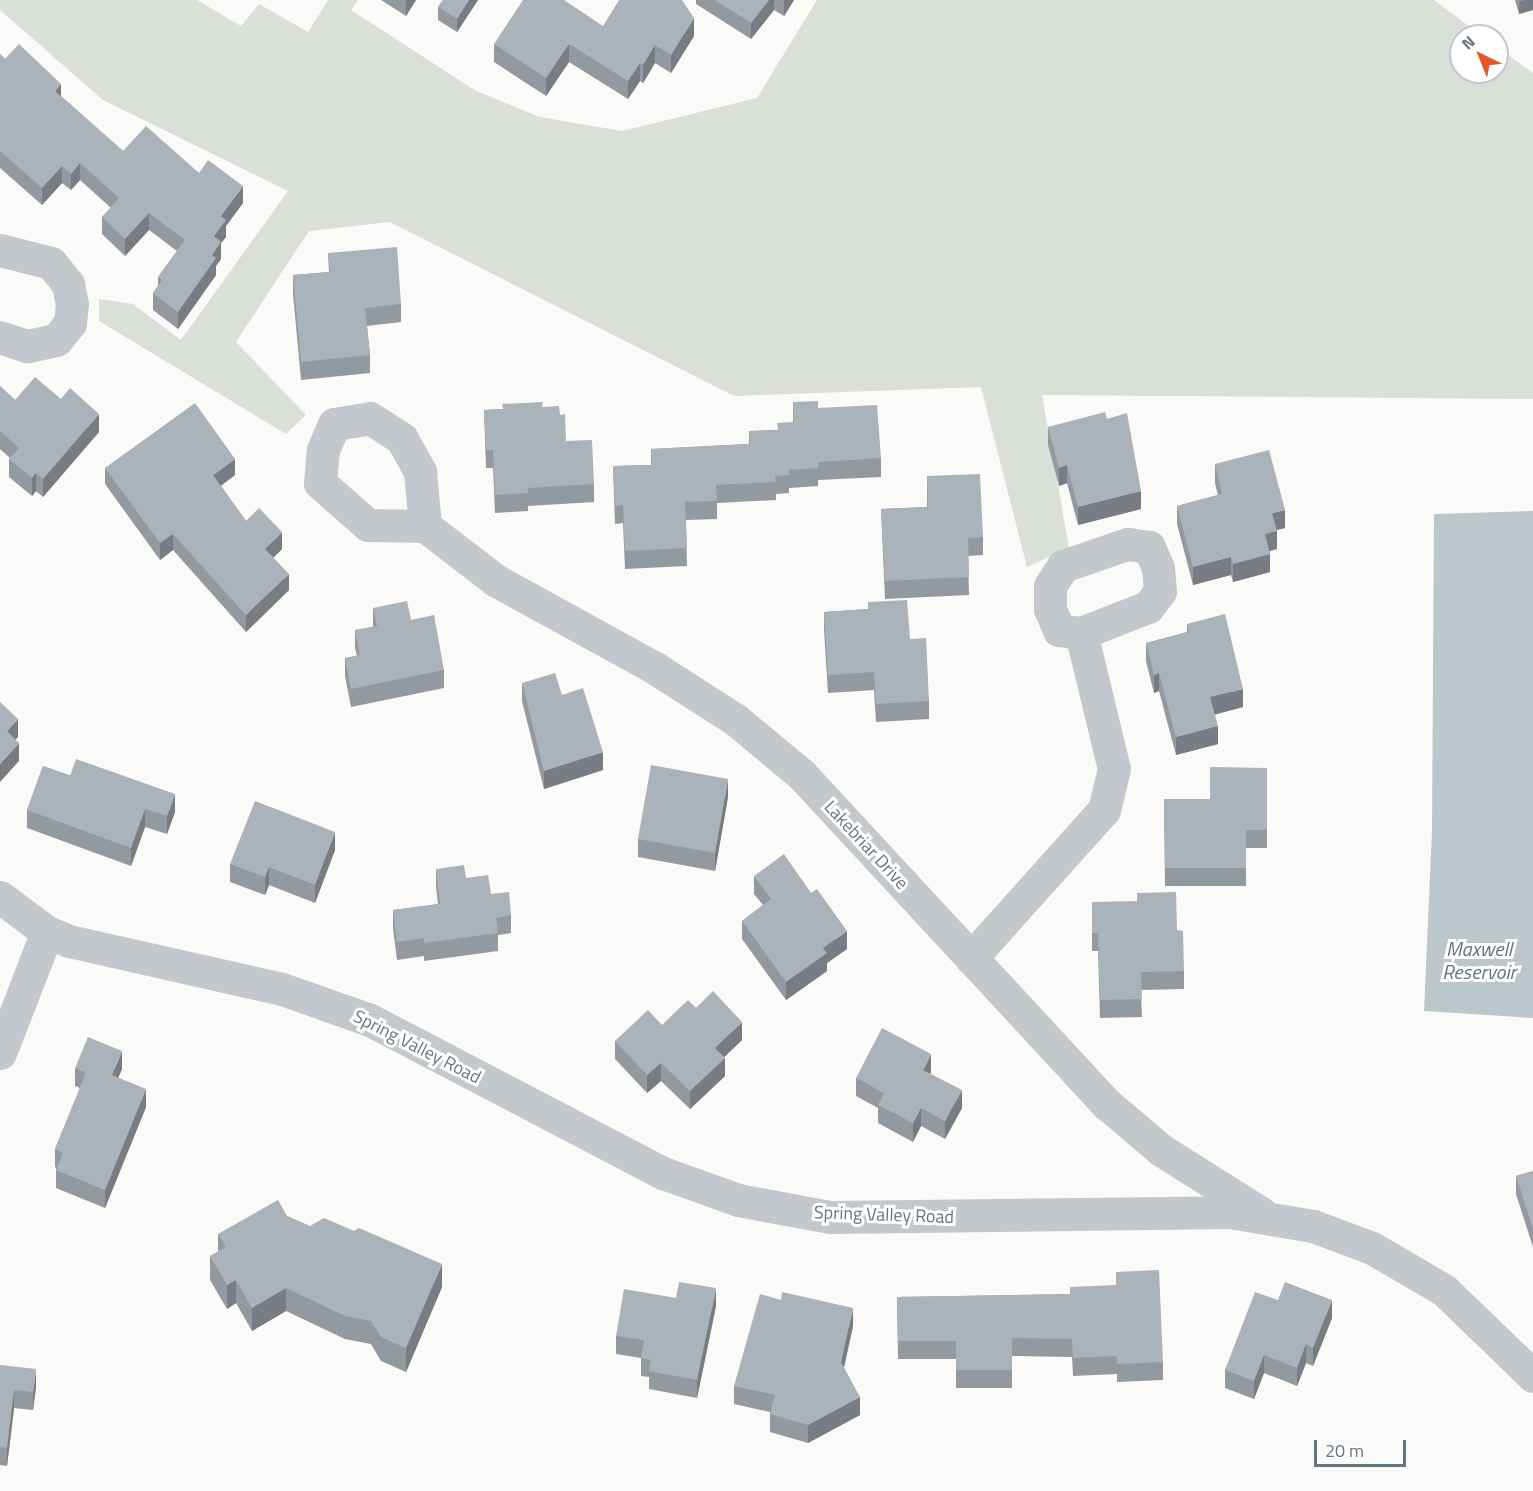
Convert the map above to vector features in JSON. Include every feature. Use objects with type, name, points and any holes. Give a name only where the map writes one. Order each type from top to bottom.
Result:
[{"type":"street","points":[[0,250],[51,263],[68,284],[72,304],[70,323],[56,340],[27,346],[0,337]]},
{"type":"street","name":"Lakebriar Drive","points":[[425,526],[495,580],[655,668],[736,720],[802,775],[1117,1112],[1161,1150],[1265,1216]]},
{"type":"street","points":[[971,958],[1104,810],[1114,769],[1081,633]]},
{"type":"street","name":"Spring Valley Road","points":[[0,897],[47,932],[69,941],[282,989],[370,1020],[663,1173],[738,1200],[830,1217],[1229,1212],[1265,1216],[1313,1226],[1372,1248],[1444,1290],[1533,1376]]},
{"type":"street","points":[[0,1053],[47,932]]},
{"type":"shaded area","points":[[0,0],[197,0],[241,26],[259,4],[308,32],[328,0],[358,0],[351,10],[476,91],[540,117],[622,131],[757,98],[817,0],[1434,0],[1466,24],[1449,24],[1449,84],[1509,84],[1509,56],[1533,73],[1533,399],[1042,395],[1069,548],[1027,567],[981,387],[734,396],[390,222],[309,231],[236,342],[306,415],[286,434],[99,321],[99,299],[133,304],[181,340],[288,191],[103,100],[0,10]]},
{"type":"water","name":"Maxwell Reservoir","points":[[1533,511],[1533,1018],[1424,1011],[1432,831],[1434,514]]},
{"type":"building","points":[[443,0],[469,0],[457,19],[438,7]]},
{"type":"building","points":[[523,0],[564,0],[603,26],[619,0],[682,0],[694,18],[671,55],[655,45],[643,65],[640,63],[628,81],[569,44],[546,78],[494,44]]},
{"type":"building","points":[[715,0],[769,0],[751,23]]},
{"type":"building","points":[[19,44],[61,84],[55,91],[123,151],[146,126],[199,173],[208,160],[243,186],[221,216],[226,220],[214,236],[221,242],[212,255],[216,258],[178,312],[153,293],[162,280],[158,277],[185,240],[149,213],[125,239],[102,217],[119,198],[80,163],[71,174],[62,166],[42,188],[0,151],[0,54],[5,59]]},
{"type":"building","points":[[397,247],[401,304],[365,308],[370,355],[301,362],[293,275],[330,272],[328,253]]},
{"type":"building","points":[[35,377],[61,399],[70,388],[99,414],[43,479],[36,473],[32,478],[9,459],[19,448],[0,431],[0,386],[15,400]]},
{"type":"building","points":[[818,401],[818,408],[877,405],[881,458],[818,462],[818,468],[789,470],[789,475],[775,476],[776,482],[716,485],[717,501],[685,502],[687,548],[625,551],[623,505],[615,506],[613,466],[652,465],[651,449],[750,444],[749,431],[778,430],[777,423],[794,422],[793,402]]},
{"type":"building","points":[[543,402],[542,407],[559,406],[560,415],[565,414],[566,441],[592,440],[594,484],[528,488],[528,493],[495,495],[493,450],[486,450],[484,410],[503,409],[502,404]]},
{"type":"building","points":[[195,403],[235,459],[213,475],[246,521],[259,508],[282,532],[265,549],[289,574],[246,615],[173,534],[160,543],[105,468]]},
{"type":"building","points":[[1105,412],[1107,419],[1127,413],[1141,491],[1078,507],[1067,465],[1059,468],[1048,427]]},
{"type":"building","points":[[1269,450],[1285,510],[1272,513],[1277,531],[1265,534],[1270,554],[1233,564],[1231,557],[1193,567],[1177,506],[1222,494],[1215,464]]},
{"type":"building","points":[[980,474],[983,537],[968,538],[969,577],[885,581],[881,509],[928,507],[927,476]]},
{"type":"building","points":[[907,600],[910,639],[926,638],[929,701],[876,704],[874,672],[828,675],[824,612],[868,609],[868,602]]},
{"type":"building","points":[[407,601],[411,620],[434,615],[444,670],[351,689],[345,658],[360,655],[355,630],[377,626],[373,608]]},
{"type":"building","points":[[1225,614],[1243,689],[1210,697],[1218,726],[1176,737],[1159,673],[1154,675],[1146,643],[1189,632],[1187,624]]},
{"type":"building","points":[[555,673],[562,695],[583,688],[603,752],[544,771],[522,683]]},
{"type":"building","points":[[0,702],[18,719],[7,731],[19,743],[0,764]]},
{"type":"building","points":[[76,759],[175,794],[167,816],[145,809],[131,848],[27,810],[43,766],[70,776]]},
{"type":"building","points":[[651,765],[728,779],[715,853],[638,839]]},
{"type":"building","points":[[1210,767],[1267,768],[1267,830],[1246,830],[1246,868],[1165,868],[1164,799],[1210,799]]},
{"type":"building","points":[[255,801],[335,832],[315,885],[269,867],[265,877],[230,864]]},
{"type":"building","points":[[784,854],[811,893],[817,889],[847,931],[823,948],[827,953],[786,982],[742,921],[771,899],[754,876]]},
{"type":"building","points":[[464,865],[466,878],[488,875],[491,894],[509,892],[511,915],[496,918],[498,933],[424,943],[424,938],[397,942],[393,910],[440,904],[436,869]]},
{"type":"building","points":[[1176,892],[1177,930],[1183,931],[1184,971],[1141,972],[1142,999],[1100,1000],[1098,933],[1092,933],[1092,902],[1137,901],[1137,893]]},
{"type":"building","points":[[713,991],[742,1022],[715,1048],[725,1058],[690,1091],[661,1063],[647,1075],[615,1041],[648,1010],[662,1025],[688,1000],[696,1008]]},
{"type":"building","points":[[882,1028],[931,1054],[923,1070],[962,1090],[945,1121],[921,1108],[913,1123],[878,1105],[884,1093],[856,1078]]},
{"type":"building","points":[[88,1037],[122,1051],[112,1075],[146,1089],[105,1190],[56,1170],[63,1153],[55,1149],[86,1073],[75,1068]]},
{"type":"building","points":[[1533,1171],[1533,1229],[1516,1176]]},
{"type":"building","points":[[278,1200],[287,1216],[310,1226],[324,1218],[354,1231],[359,1228],[442,1264],[406,1348],[381,1337],[371,1321],[345,1316],[286,1288],[252,1308],[236,1280],[227,1285],[210,1256],[226,1247],[218,1234]]},
{"type":"building","points":[[1159,1270],[1163,1362],[1117,1364],[1117,1356],[1073,1358],[1072,1339],[1012,1338],[1012,1370],[956,1370],[956,1341],[898,1341],[897,1297],[1070,1294],[1070,1287],[1116,1285],[1116,1272]]},
{"type":"building","points":[[679,1282],[716,1288],[697,1380],[649,1371],[651,1360],[641,1358],[644,1340],[616,1336],[624,1289],[676,1298]]},
{"type":"building","points":[[1285,1282],[1332,1300],[1313,1348],[1306,1344],[1297,1368],[1264,1355],[1254,1381],[1225,1370],[1255,1292],[1278,1300]]},
{"type":"building","points":[[782,1292],[853,1308],[841,1362],[860,1397],[808,1425],[770,1414],[775,1395],[734,1386],[760,1294],[781,1300]]},
{"type":"building","points":[[0,1365],[36,1369],[33,1392],[14,1390],[7,1448],[0,1447]]}]
